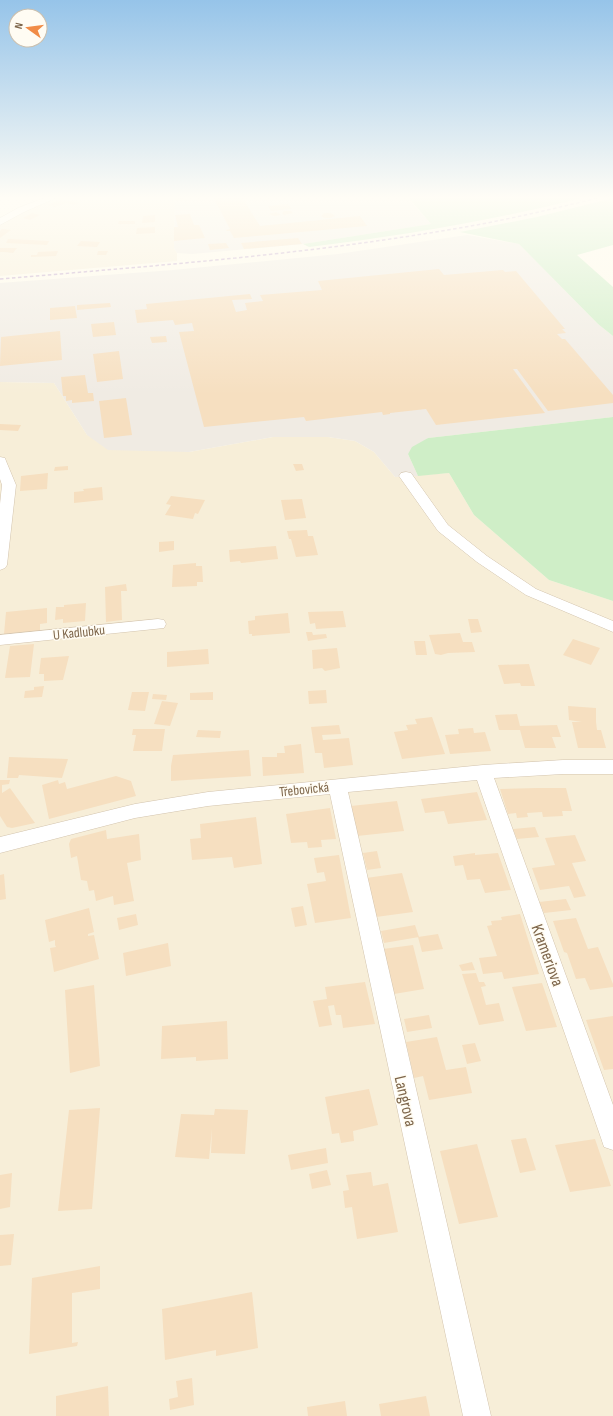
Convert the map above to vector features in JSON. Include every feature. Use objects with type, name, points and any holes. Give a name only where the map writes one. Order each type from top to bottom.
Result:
[{"type":"street","points":[[0,461],[9,485],[0,564]]},
{"type":"street","points":[[406,476],[444,528],[482,559],[531,592],[613,627]]},
{"type":"street","name":"U Kadlubku","points":[[0,640],[158,624]]},
{"type":"street","name":"Třebovická","points":[[0,845],[149,808],[208,799],[483,772],[563,767],[613,767]]},
{"type":"street","name":"Krameriova","points":[[483,772],[613,1138]]},
{"type":"street","name":"Langrova","points":[[337,786],[477,1416]]},
{"type":"shaded area","points":[[0,263],[152,263],[0,276]]},
{"type":"shaded area","points":[[244,263],[538,263],[598,324],[613,336],[613,417],[428,438],[408,454],[418,476],[395,477],[374,452],[355,441],[328,437],[273,437],[189,452],[108,450],[87,435],[54,383],[0,382],[0,283]]},
{"type":"shaded area","points":[[0,382],[54,383],[87,435],[189,452],[273,437],[328,437],[355,441],[374,452],[395,477],[449,473],[474,515],[549,580],[613,601],[613,1416],[0,1416]]},
{"type":"green space","points":[[538,263],[586,263],[613,287],[613,336],[598,324]]},
{"type":"green space","points":[[613,417],[613,601],[549,580],[474,515],[449,473],[418,476],[408,454],[412,447],[428,438]]},
{"type":"building","points":[[439,269],[444,275],[503,270],[505,272],[516,271],[565,329],[562,329],[566,333],[557,334],[562,339],[565,339],[613,395],[613,403],[548,411],[517,369],[513,369],[545,413],[436,425],[426,409],[383,415],[382,412],[306,421],[304,417],[204,427],[179,332],[194,331],[192,323],[175,325],[173,320],[137,323],[135,310],[147,309],[146,304],[250,294],[252,299],[232,300],[236,312],[247,310],[245,303],[263,301],[260,295],[322,290],[318,281]]},
{"type":"building","points":[[110,303],[111,307],[77,310],[77,305]]},
{"type":"building","points":[[75,306],[77,318],[50,320],[50,308]]},
{"type":"building","points":[[114,322],[116,335],[93,337],[91,324]]},
{"type":"building","points":[[60,331],[62,360],[0,366],[1,337]]},
{"type":"building","points":[[166,336],[167,342],[152,343],[150,337]]},
{"type":"building","points":[[119,351],[123,379],[97,382],[93,354]]},
{"type":"building","points":[[85,375],[88,393],[93,393],[94,401],[72,403],[72,400],[66,401],[66,396],[63,396],[61,377]]},
{"type":"building","points":[[126,398],[132,435],[104,438],[99,401]]},
{"type":"building","points":[[0,424],[21,425],[18,431],[0,430]]},
{"type":"building","points":[[293,464],[302,464],[304,470],[296,471]]},
{"type":"building","points":[[68,466],[68,470],[54,471],[55,467]]},
{"type":"building","points":[[48,473],[47,489],[20,491],[21,476]]},
{"type":"building","points":[[102,487],[103,500],[74,503],[74,492],[84,491],[83,489]]},
{"type":"building","points":[[171,496],[205,500],[198,514],[195,513],[193,519],[165,515],[171,505],[166,504]]},
{"type":"building","points":[[302,499],[306,518],[285,520],[281,500]]},
{"type":"building","points":[[307,530],[308,536],[313,536],[318,555],[296,557],[287,531]]},
{"type":"building","points":[[174,541],[174,550],[159,552],[159,542]]},
{"type":"building","points":[[276,546],[278,559],[241,563],[240,561],[230,562],[229,550]]},
{"type":"building","points":[[196,563],[196,566],[202,566],[203,582],[197,582],[197,586],[172,587],[173,565]]},
{"type":"building","points":[[126,584],[127,591],[121,591],[122,620],[106,622],[105,587]]},
{"type":"building","points":[[86,603],[85,621],[63,623],[63,619],[55,620],[56,607]]},
{"type":"building","points":[[47,608],[47,623],[40,624],[40,631],[4,634],[6,612]]},
{"type":"building","points":[[343,611],[346,627],[316,629],[315,623],[310,624],[308,612]]},
{"type":"building","points":[[288,613],[290,633],[252,636],[252,634],[249,634],[248,621],[255,620],[255,616]]},
{"type":"building","points":[[468,619],[478,619],[482,632],[471,633]]},
{"type":"building","points":[[306,632],[312,632],[313,635],[326,634],[327,638],[308,641]]},
{"type":"building","points":[[460,633],[463,642],[472,642],[475,652],[448,653],[441,655],[435,654],[429,635]]},
{"type":"building","points":[[573,639],[600,648],[591,665],[563,655]]},
{"type":"building","points":[[414,641],[425,641],[427,655],[416,655]]},
{"type":"building","points":[[34,644],[30,677],[5,678],[10,646]]},
{"type":"building","points":[[337,648],[340,668],[325,671],[322,668],[313,669],[312,650]]},
{"type":"building","points":[[208,649],[209,664],[167,667],[167,652]]},
{"type":"building","points":[[69,656],[63,680],[44,681],[44,674],[39,674],[41,658]]},
{"type":"building","points":[[529,664],[535,686],[521,686],[520,683],[504,684],[498,665]]},
{"type":"building","points":[[44,686],[42,697],[24,698],[25,691],[34,690],[34,687]]},
{"type":"building","points":[[326,690],[327,703],[309,704],[308,691]]},
{"type":"building","points":[[132,692],[149,692],[145,711],[128,710]]},
{"type":"building","points":[[213,692],[213,700],[190,700],[190,693]]},
{"type":"building","points":[[153,694],[167,695],[166,700],[152,699]]},
{"type":"building","points":[[162,701],[178,703],[170,726],[154,724]]},
{"type":"building","points":[[568,706],[596,708],[597,730],[601,730],[606,748],[578,748],[572,722],[582,722],[569,720]]},
{"type":"building","points":[[517,714],[520,726],[557,725],[561,737],[552,737],[556,748],[525,748],[520,730],[499,730],[495,715]]},
{"type":"building","points":[[432,717],[445,754],[402,759],[394,732],[408,730],[406,725],[417,724],[415,719]]},
{"type":"building","points":[[339,725],[341,734],[322,735],[323,740],[349,738],[353,765],[324,768],[322,753],[315,753],[311,727]]},
{"type":"building","points":[[473,728],[474,733],[485,732],[491,751],[450,754],[445,735],[459,734],[458,729]]},
{"type":"building","points":[[133,729],[165,729],[162,751],[133,751],[136,735],[132,735]]},
{"type":"building","points":[[198,730],[221,731],[220,738],[196,737]]},
{"type":"building","points":[[301,744],[304,773],[263,776],[262,757],[277,757],[277,753],[285,753],[284,746]]},
{"type":"building","points":[[249,750],[251,776],[171,781],[173,755]]},
{"type":"building","points":[[9,757],[68,759],[62,778],[19,775],[18,778],[7,778]]},
{"type":"building","points":[[116,776],[131,781],[136,796],[49,819],[42,785],[58,780],[59,784],[65,782],[67,789]]},
{"type":"building","points":[[0,780],[10,780],[9,784],[2,785],[2,793],[10,788],[35,823],[12,828],[7,827],[0,816]]},
{"type":"building","points":[[566,788],[572,811],[562,811],[563,816],[543,817],[542,812],[527,813],[528,817],[517,818],[516,813],[508,814],[500,789]]},
{"type":"building","points":[[477,792],[487,820],[448,824],[444,811],[425,813],[421,799]]},
{"type":"building","points":[[397,801],[404,831],[357,836],[351,806]]},
{"type":"building","points":[[330,808],[336,839],[321,840],[322,847],[308,848],[307,842],[291,843],[286,814]]},
{"type":"building","points":[[256,817],[262,864],[234,868],[232,857],[192,860],[190,839],[201,838],[200,824]]},
{"type":"building","points":[[535,827],[539,837],[517,839],[513,829]]},
{"type":"building","points":[[106,830],[107,839],[139,834],[141,860],[127,863],[134,901],[114,905],[113,896],[96,901],[94,890],[89,891],[87,881],[81,880],[77,856],[71,858],[69,844],[71,839]]},
{"type":"building","points":[[575,835],[586,861],[572,863],[586,896],[574,898],[569,886],[540,890],[532,868],[555,865],[545,838]]},
{"type":"building","points":[[377,851],[381,868],[367,870],[363,853]]},
{"type":"building","points":[[475,853],[475,855],[498,853],[511,890],[485,893],[480,879],[467,880],[463,865],[455,866],[453,856]]},
{"type":"building","points":[[339,855],[351,918],[315,923],[307,884],[326,881],[324,872],[317,873],[314,858]]},
{"type":"building","points":[[402,873],[413,912],[376,917],[366,878]]},
{"type":"building","points":[[4,874],[6,899],[0,900],[0,875]]},
{"type":"building","points":[[566,899],[571,910],[544,913],[539,902]]},
{"type":"building","points":[[303,906],[307,925],[295,927],[291,908]]},
{"type":"building","points":[[89,908],[94,932],[88,934],[88,936],[94,935],[99,959],[54,972],[50,948],[56,947],[55,940],[49,942],[45,920]]},
{"type":"building","points":[[136,914],[138,925],[119,930],[117,918]]},
{"type":"building","points":[[520,914],[539,974],[504,979],[502,972],[483,974],[479,958],[497,956],[487,926],[492,925],[491,921],[502,920],[501,917]]},
{"type":"building","points":[[576,918],[588,949],[598,947],[613,987],[590,990],[585,978],[576,979],[567,953],[564,952],[553,921]]},
{"type":"building","points":[[415,925],[419,937],[384,943],[381,931]]},
{"type":"building","points":[[438,934],[443,949],[422,952],[418,937]]},
{"type":"building","points":[[168,943],[171,966],[126,976],[123,953]]},
{"type":"building","points":[[413,945],[424,989],[394,994],[383,949]]},
{"type":"building","points":[[472,962],[475,970],[462,971],[459,965]]},
{"type":"building","points":[[476,973],[479,982],[484,982],[486,986],[481,987],[486,1005],[499,1003],[504,1021],[479,1025],[462,974]]},
{"type":"building","points":[[365,982],[375,1024],[343,1028],[341,1015],[336,1015],[334,1005],[328,1006],[332,1025],[319,1027],[313,1001],[327,999],[325,987]]},
{"type":"building","points":[[542,983],[557,1027],[526,1031],[512,987]]},
{"type":"building","points":[[94,985],[100,1066],[70,1073],[65,990]]},
{"type":"building","points":[[429,1015],[432,1028],[407,1032],[404,1019]]},
{"type":"building","points":[[613,1016],[613,1069],[604,1070],[586,1020]]},
{"type":"building","points":[[227,1021],[228,1059],[196,1061],[196,1057],[161,1059],[162,1026]]},
{"type":"building","points":[[437,1037],[446,1070],[466,1067],[472,1093],[429,1100],[423,1076],[414,1078],[406,1042]]},
{"type":"building","points":[[475,1043],[481,1061],[467,1064],[462,1045]]},
{"type":"building","points":[[369,1089],[378,1125],[353,1131],[354,1141],[341,1143],[339,1133],[332,1134],[325,1097]]},
{"type":"building","points":[[100,1108],[92,1209],[58,1211],[69,1110]]},
{"type":"building","points":[[215,1109],[248,1110],[245,1154],[211,1153],[212,1129],[209,1159],[175,1157],[181,1114],[214,1115]]},
{"type":"building","points":[[526,1138],[536,1170],[520,1173],[511,1140]]},
{"type":"building","points":[[595,1139],[611,1186],[570,1192],[555,1145]]},
{"type":"building","points":[[477,1144],[498,1217],[459,1224],[440,1151]]},
{"type":"building","points":[[326,1148],[328,1163],[291,1170],[288,1155]]},
{"type":"building","points":[[327,1170],[331,1185],[312,1189],[309,1174]]},
{"type":"building","points":[[371,1172],[373,1186],[388,1183],[398,1232],[357,1239],[352,1207],[345,1208],[343,1191],[349,1190],[346,1175]]},
{"type":"building","points":[[12,1173],[10,1207],[0,1209],[0,1175]]},
{"type":"building","points":[[14,1234],[11,1265],[0,1266],[0,1235]]},
{"type":"building","points":[[100,1266],[100,1289],[72,1293],[72,1343],[78,1342],[77,1346],[29,1354],[32,1278]]},
{"type":"building","points":[[252,1292],[258,1348],[216,1356],[216,1350],[165,1360],[162,1309]]},
{"type":"building","points":[[192,1378],[194,1405],[170,1410],[169,1399],[178,1397],[176,1381]]},
{"type":"building","points":[[108,1386],[109,1416],[56,1416],[56,1396]]},
{"type":"building","points":[[426,1396],[430,1416],[381,1416],[379,1404]]},
{"type":"building","points":[[345,1401],[347,1416],[308,1416],[307,1407]]},
{"type":"railway","points":[[0,279],[180,263]]}]
